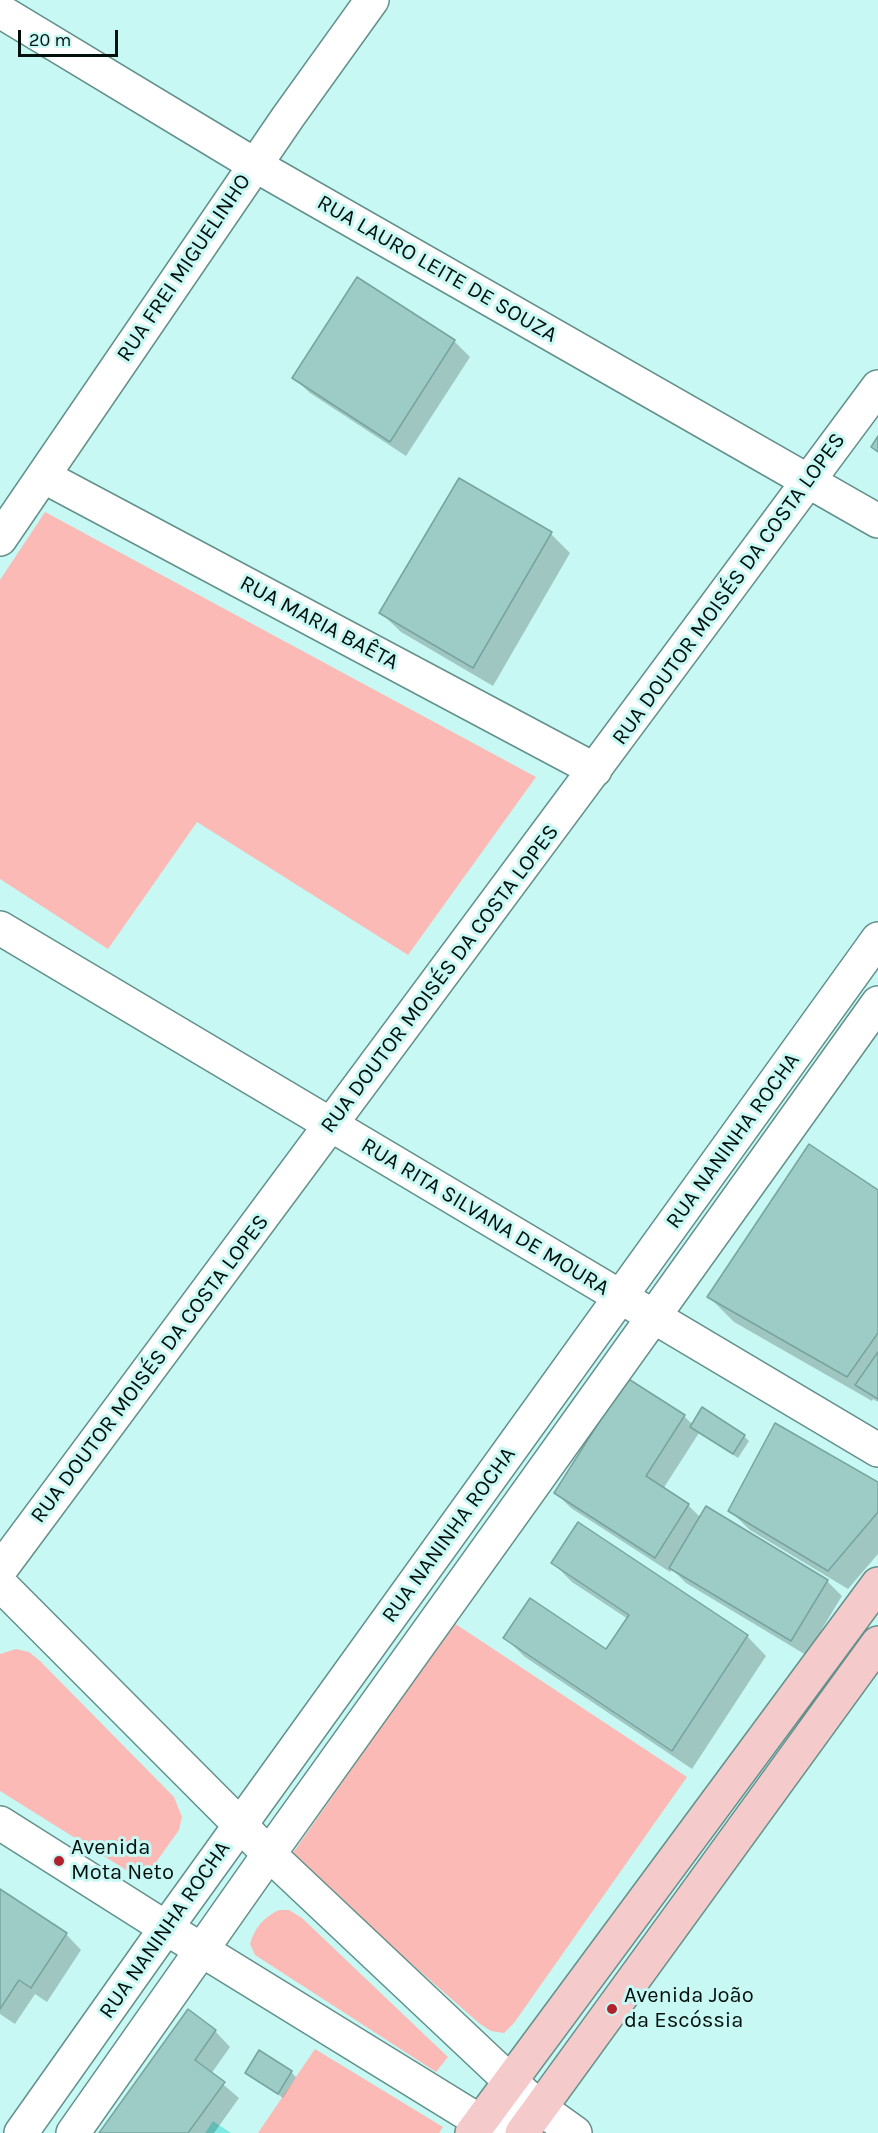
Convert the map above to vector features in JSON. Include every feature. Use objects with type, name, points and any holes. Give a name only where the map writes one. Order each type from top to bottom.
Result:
[{"type":"main road","points":[[477,2127],[878,1584]]},
{"type":"main road","points":[[531,2120],[878,1643]]},
{"type":"street","name":"RUA FREI MIGUELINHO","points":[[0,539],[255,165],[372,0]]},
{"type":"street","name":"RUA LAURO LEITE DE SOUZA","points":[[0,11],[255,165],[878,521]]},
{"type":"street","name":"RUA DOUTOR MOISÉS DA COSTA LOPES","points":[[0,1570],[878,387]]},
{"type":"street","name":"RUA MARIA BAÊTA","points":[[43,476],[595,770]]},
{"type":"street","name":"RUA RITA SILVANA DE MOURA","points":[[0,928],[878,1450]]},
{"type":"street","name":"RUA NANINHA ROCHA","points":[[21,2133],[878,939]]},
{"type":"street","name":"RUA NANINHA ROCHA","points":[[73,2133],[268,1854],[878,1003]]},
{"type":"street","points":[[0,1584],[268,1854],[511,2082],[531,2120]]},
{"type":"street","points":[[0,1823],[477,2127],[531,2120],[575,2133]]},
{"type":"shaded area","points":[[45,512],[536,777],[408,955],[197,822],[108,949],[0,879],[0,580]]},
{"type":"shaded area","points":[[454,1623],[687,1777],[514,2023],[504,2033],[491,2031],[480,2024],[290,1857]]},
{"type":"shaded area","points":[[16,1649],[29,1652],[40,1661],[174,1797],[182,1817],[179,1830],[152,1868],[141,1874],[131,1873],[0,1791],[0,1654]]},
{"type":"shaded area","points":[[279,1910],[289,1910],[302,1918],[448,2057],[436,2072],[255,1955],[250,1944],[254,1933],[268,1916]]},
{"type":"shaded area","points":[[315,2049],[443,2127],[439,2133],[258,2133]]},
{"type":"water","points":[[213,2121],[231,2133],[205,2133]]},
{"type":"building","points":[[357,277],[455,340],[390,442],[292,378]]},
{"type":"building","points":[[878,436],[878,452],[871,447]]},
{"type":"building","points":[[459,478],[552,532],[473,668],[379,613]]},
{"type":"building","points":[[809,1144],[878,1190],[878,1333],[847,1377],[707,1297]]},
{"type":"building","points":[[878,1352],[878,1399],[855,1385]]},
{"type":"building","points":[[627,1378],[685,1415],[646,1476],[689,1504],[655,1558],[554,1493]]},
{"type":"building","points":[[702,1407],[745,1435],[733,1454],[690,1427]]},
{"type":"building","points":[[775,1423],[878,1482],[878,1512],[828,1571],[728,1511]]},
{"type":"building","points":[[706,1506],[828,1580],[791,1641],[669,1568]]},
{"type":"building","points":[[578,1522],[748,1635],[672,1751],[503,1638],[530,1598],[606,1649],[629,1615],[551,1563]]},
{"type":"building","points":[[0,1889],[67,1933],[31,1988],[19,1980],[0,2009]]},
{"type":"building","points":[[188,2009],[216,2030],[195,2060],[225,2082],[188,2133],[99,2133]]},
{"type":"building","points":[[259,2050],[292,2071],[278,2094],[245,2073]]},
{"type":"place","name":"Avenida Mota Neto","points":[[59,1861]]},
{"type":"place","name":"Avenida João da Escóssia","points":[[612,2009]]}]
